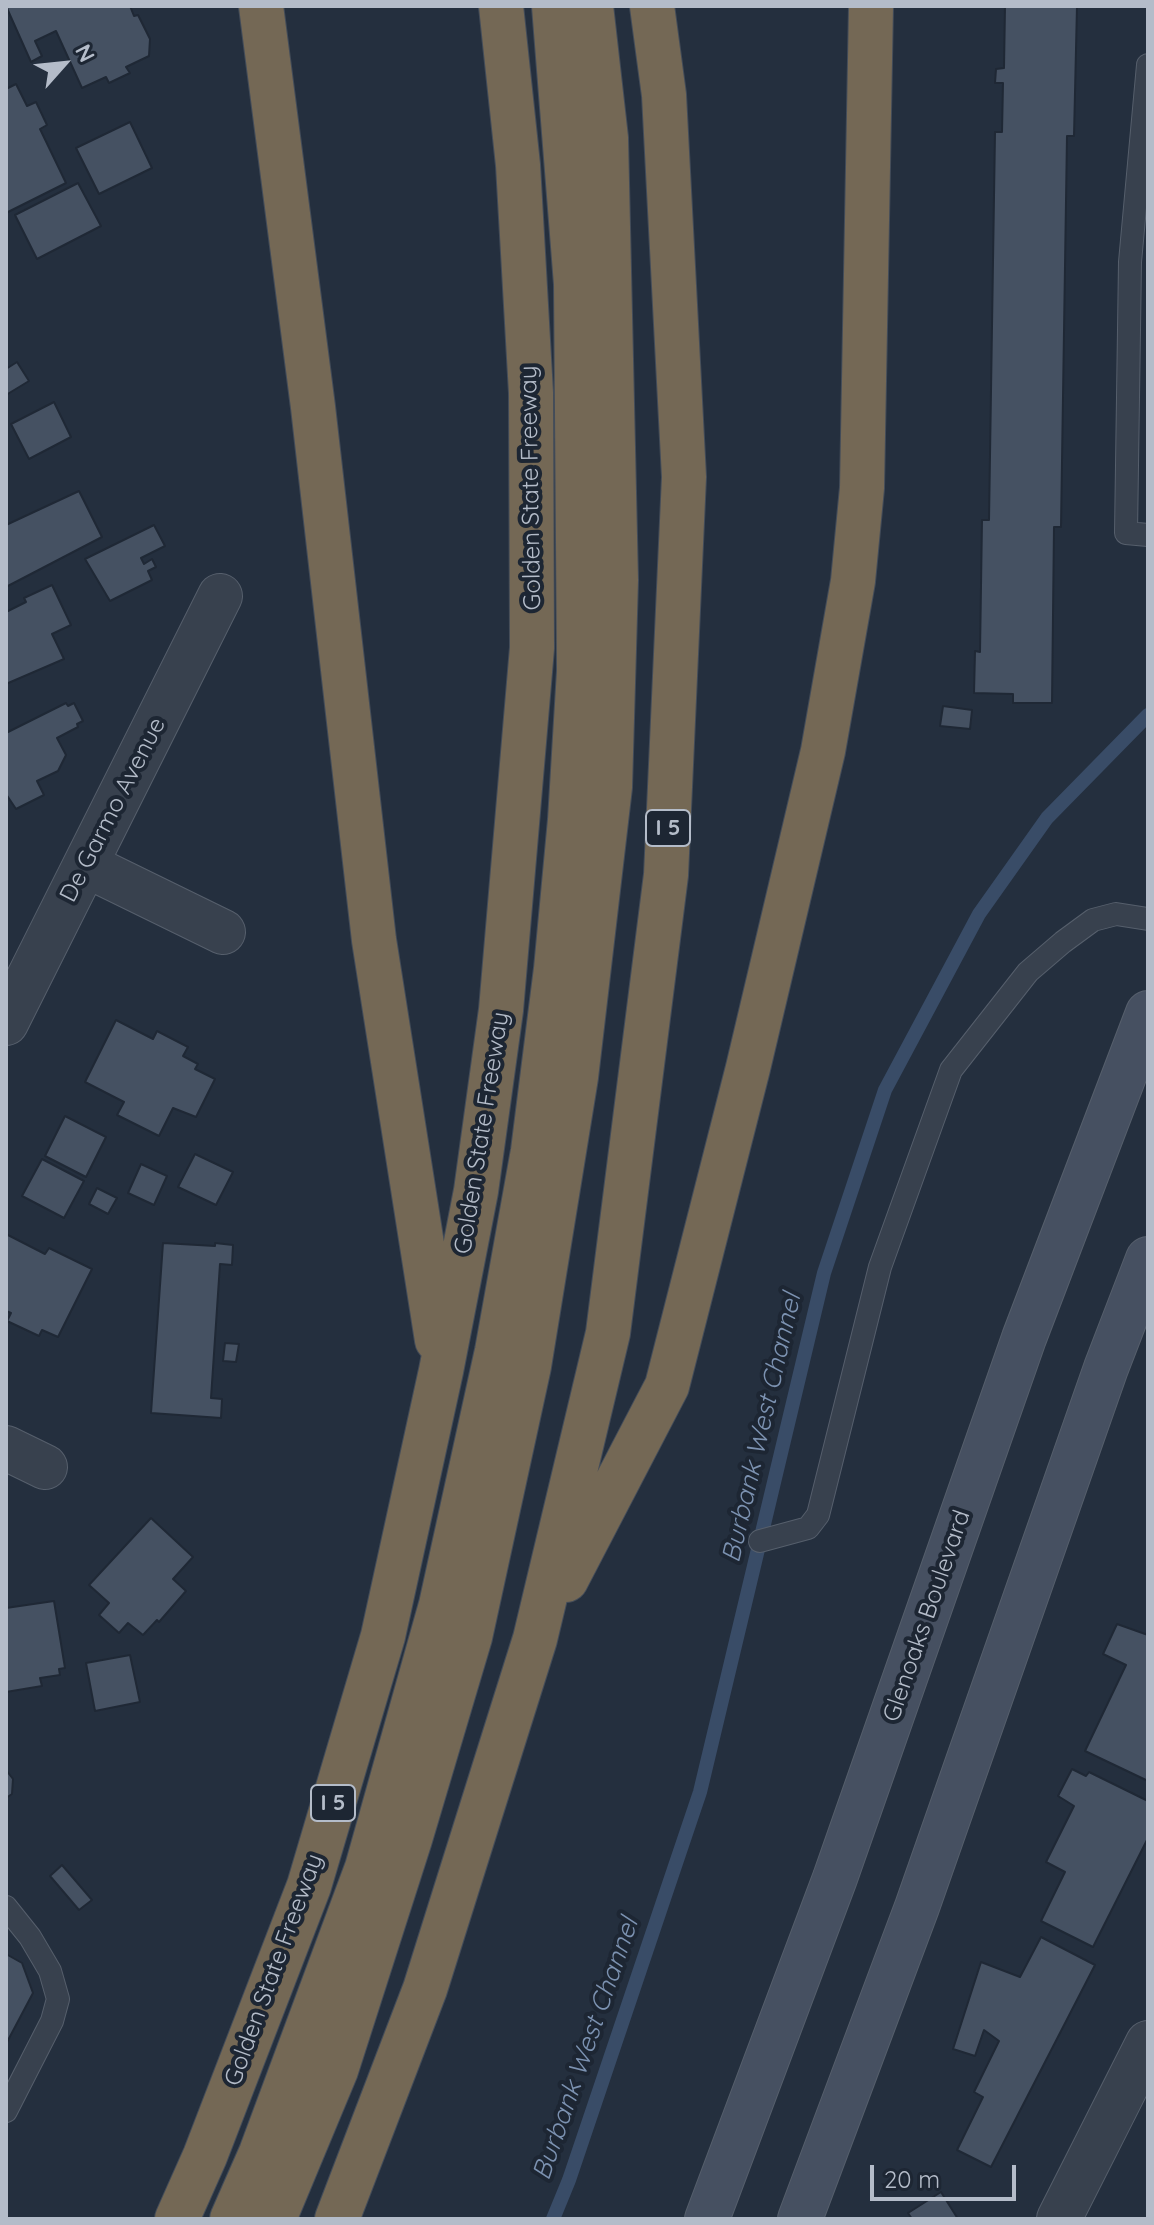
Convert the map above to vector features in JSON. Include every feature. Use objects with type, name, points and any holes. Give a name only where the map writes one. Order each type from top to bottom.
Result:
[{"type":"highway","points":[[261,6],[313,407],[374,940],[441,1371]]},
{"type":"highway","name":"Golden State Freeway","points":[[177,2219],[205,2156],[309,1886],[383,1636],[441,1371],[476,1191],[501,1010],[532,648],[531,393],[518,165],[501,6]]},
{"type":"highway","points":[[232,2219],[261,2153],[367,1868],[441,1605],[497,1351],[533,1151],[556,969],[570,820],[579,671],[576,284],[554,6]]},
{"type":"highway","points":[[274,2219],[336,2070],[410,1839],[470,1637],[529,1366],[576,1077],[610,787],[616,580],[606,138],[591,6]]},
{"type":"highway","name":"I 5","points":[[337,2219],[425,1989],[535,1639],[608,1333],[666,875],[684,477],[664,95],[652,6]]},
{"type":"highway","points":[[535,1639],[667,1386],[748,1068],[823,751],[853,581],[862,488],[871,6]]},
{"type":"main road","name":"Glenoaks Boulevard","points":[[707,2219],[835,1878],[1024,1338],[1148,1013]]},
{"type":"main road","points":[[800,2219],[922,1892],[1106,1368],[1148,1259]]},
{"type":"street","name":"De Garmo Avenue","points":[[6,1023],[220,596]]},
{"type":"street","points":[[86,865],[223,932]]},
{"type":"street","points":[[6,1448],[45,1467]]},
{"type":"street","points":[[1059,2219],[1148,2043]]},
{"type":"lane","points":[[1148,65],[1130,262],[1126,533],[1148,535]]},
{"type":"lane","points":[[760,1541],[808,1528],[818,1515],[880,1267],[951,1070],[1028,972],[1063,942],[1093,920],[1116,914],[1148,919]]},
{"type":"lane","points":[[6,1907],[30,1937],[50,1971],[58,1999],[52,2021],[6,2111]]},
{"type":"building","points":[[6,6],[130,6],[150,39],[149,56],[126,67],[130,73],[109,83],[106,77],[82,88],[56,31],[35,41],[42,56],[31,62]]},
{"type":"building","points":[[1005,6],[1077,6],[1074,136],[1067,136],[1061,527],[1054,527],[1052,703],[1013,703],[1013,694],[974,693],[975,651],[980,652],[982,520],[989,520],[995,132],[1002,132],[1003,83],[995,83],[996,69],[1004,68]]},
{"type":"building","points":[[16,84],[27,106],[36,102],[47,125],[40,129],[66,183],[6,213],[6,89]]},
{"type":"building","points":[[130,122],[152,168],[99,194],[76,148]]},
{"type":"building","points":[[78,183],[101,226],[37,259],[15,215]]},
{"type":"building","points":[[17,362],[29,381],[6,395],[6,369]]},
{"type":"building","points":[[54,402],[71,437],[29,459],[11,424]]},
{"type":"building","points":[[79,491],[102,537],[6,587],[6,525]]},
{"type":"building","points":[[154,525],[165,546],[141,558],[144,564],[152,559],[156,567],[148,571],[152,580],[110,601],[85,559]]},
{"type":"building","points":[[52,585],[71,625],[52,634],[64,659],[6,684],[6,612],[26,602],[24,598]]},
{"type":"building","points":[[66,703],[68,706],[74,703],[83,721],[57,738],[66,755],[58,771],[37,781],[44,795],[16,809],[6,794],[6,733]]},
{"type":"building","points":[[943,706],[972,710],[970,729],[940,726]]},
{"type":"building","points":[[116,1020],[153,1039],[157,1031],[188,1047],[183,1056],[198,1064],[195,1069],[215,1079],[196,1117],[173,1108],[159,1136],[117,1115],[124,1102],[85,1082]]},
{"type":"building","points":[[65,1116],[106,1137],[86,1177],[45,1156]]},
{"type":"building","points":[[195,1154],[233,1172],[216,1205],[178,1187]]},
{"type":"building","points":[[42,1159],[84,1181],[64,1218],[22,1196]]},
{"type":"building","points":[[141,1164],[167,1176],[154,1205],[128,1193]]},
{"type":"building","points":[[97,1188],[117,1198],[108,1214],[89,1204]]},
{"type":"building","points":[[6,1234],[45,1254],[49,1248],[92,1269],[58,1337],[42,1330],[39,1336],[7,1321],[11,1313],[6,1311]]},
{"type":"building","points":[[163,1243],[233,1245],[232,1265],[220,1264],[211,1398],[222,1399],[221,1418],[151,1413]]},
{"type":"building","points":[[225,1343],[239,1344],[236,1362],[223,1361]]},
{"type":"building","points":[[151,1518],[193,1557],[173,1579],[186,1591],[143,1635],[128,1623],[119,1633],[99,1615],[109,1603],[89,1585]]},
{"type":"building","points":[[54,1601],[65,1668],[59,1669],[60,1675],[40,1678],[42,1686],[6,1692],[6,1608]]},
{"type":"building","points":[[1117,1624],[1148,1635],[1148,1781],[1085,1751],[1126,1665],[1103,1654]]},
{"type":"building","points":[[130,1655],[140,1702],[95,1711],[86,1663]]},
{"type":"building","points":[[1072,1769],[1086,1776],[1089,1772],[1148,1801],[1148,1838],[1093,1947],[1041,1921],[1065,1872],[1046,1862],[1074,1806],[1058,1796]]},
{"type":"building","points":[[6,1770],[13,1779],[12,1794],[6,1798]]},
{"type":"building","points":[[62,1865],[92,1900],[79,1910],[50,1876]]},
{"type":"building","points":[[1041,1937],[1095,1965],[991,2167],[957,2150],[983,2097],[974,2092],[999,2041],[984,2030],[975,2056],[953,2049],[981,1962],[1020,1977]]},
{"type":"building","points":[[6,1954],[22,1963],[33,1993],[6,2044]]},
{"type":"building","points":[[941,2192],[958,2219],[912,2219],[908,2213]]},
{"type":"waterway","name":"Burbank West Channel","points":[[553,2219],[569,2180],[700,1792],[824,1273],[885,1090],[979,914],[1047,818],[1148,715]]}]
